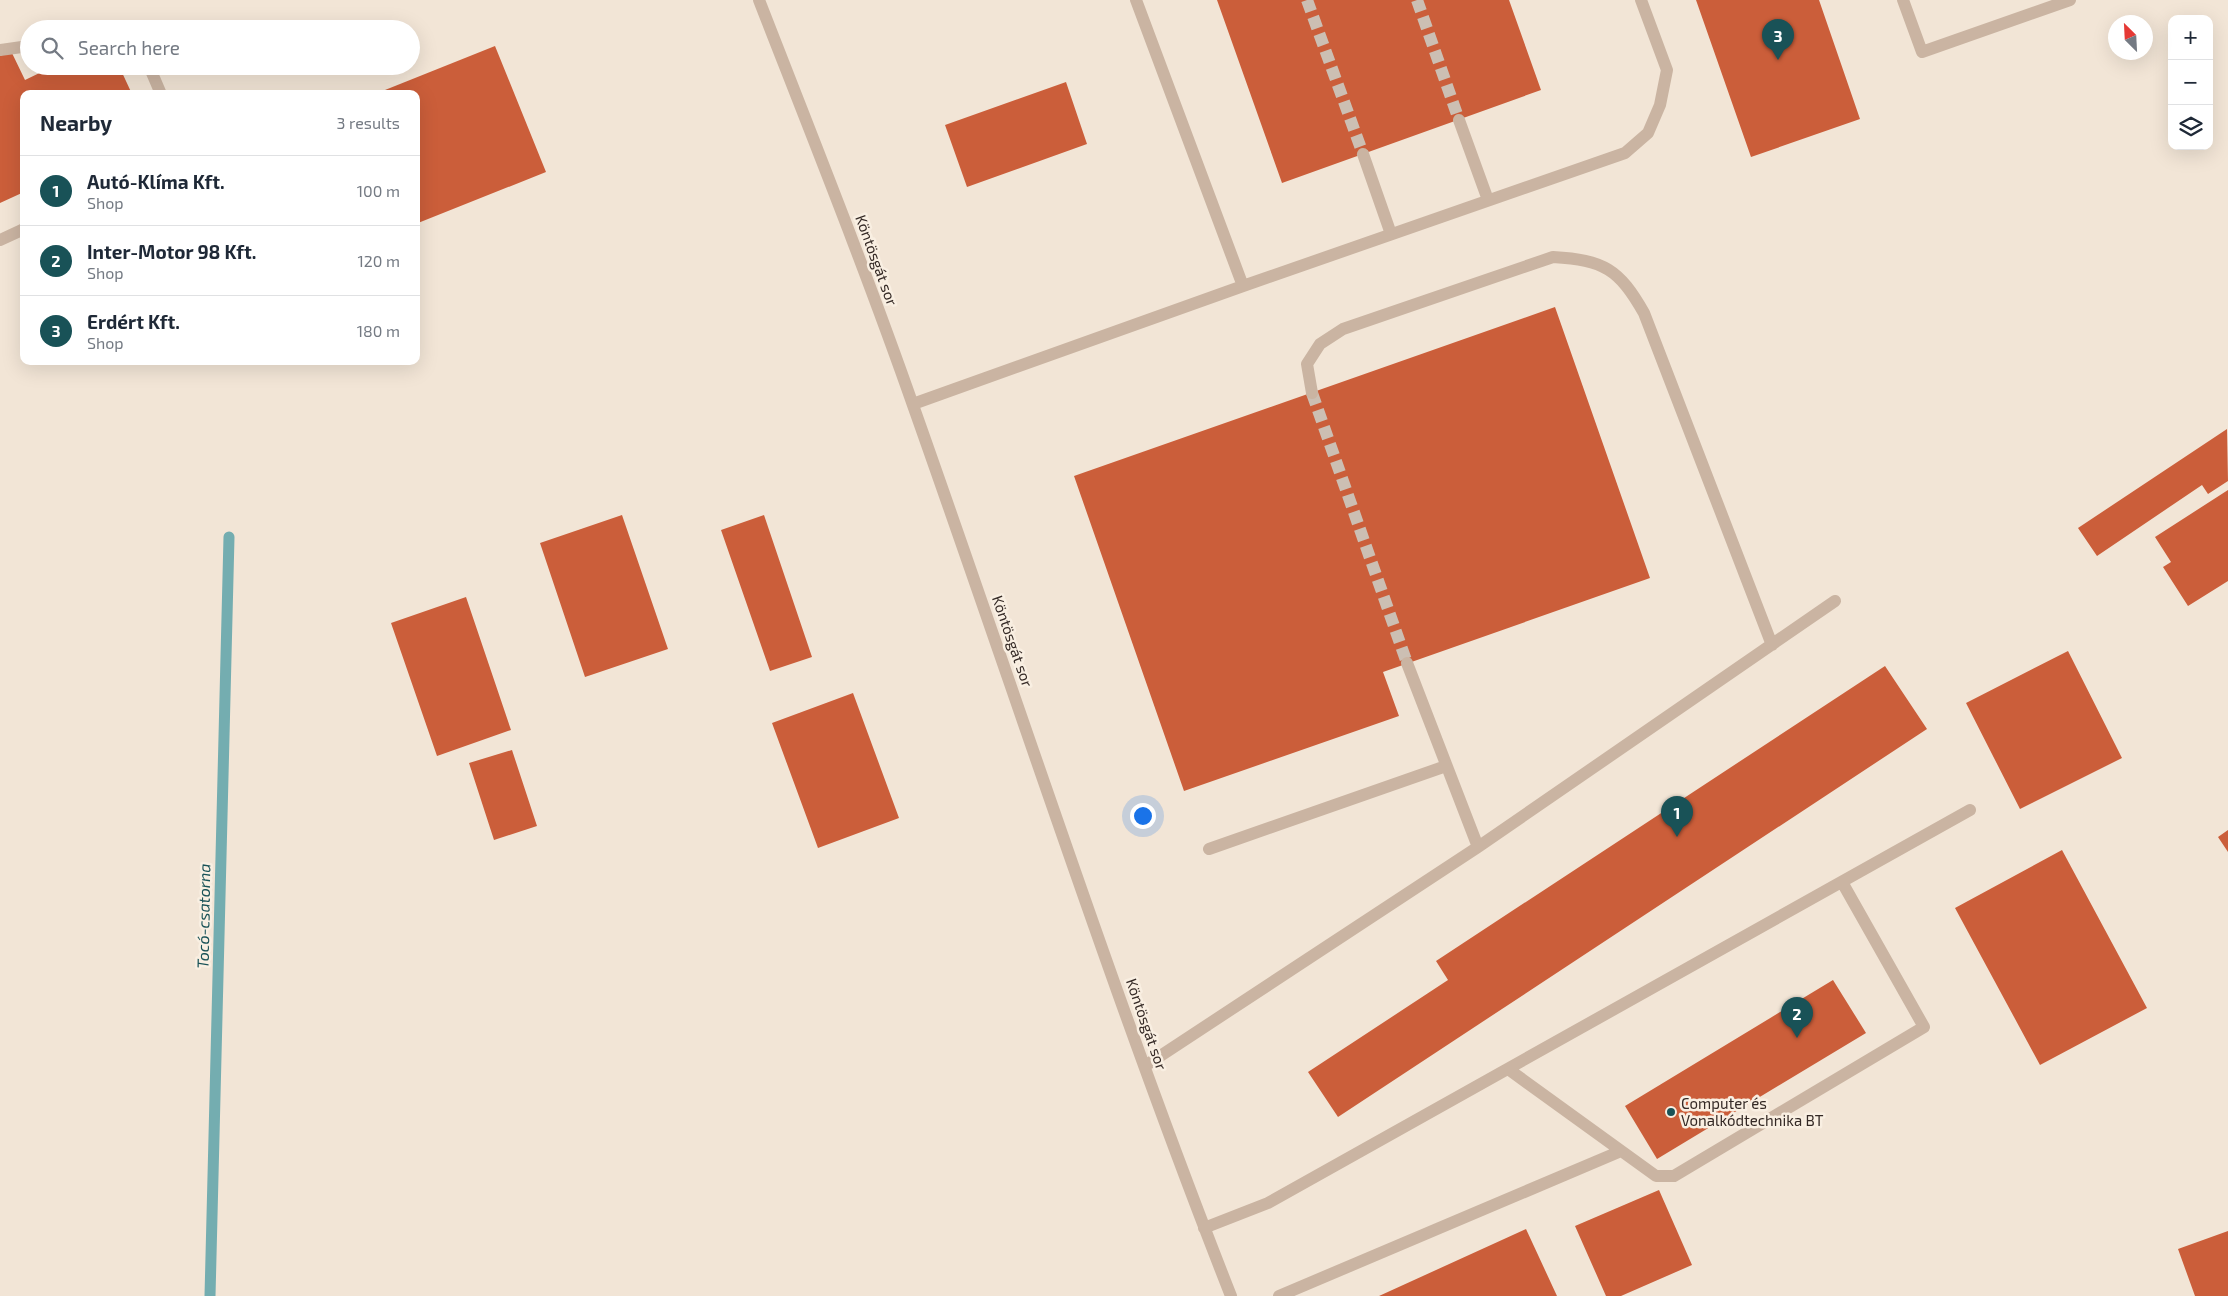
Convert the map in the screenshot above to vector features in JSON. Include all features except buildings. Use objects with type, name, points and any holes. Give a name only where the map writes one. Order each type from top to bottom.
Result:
[{"type":"street","name":"Köntösgát sor","points":[[759,0],[845,219],[913,404],[1145,1066],[1231,1296]]},
{"type":"street","points":[[1136,0],[1243,286]]},
{"type":"street","points":[[913,404],[1243,286],[1625,153],[1648,133],[1660,105],[1667,70],[1641,0]]},
{"type":"street","points":[[1903,0],[1922,52],[2070,0]]},
{"type":"street","points":[[0,50],[20,47]]},
{"type":"street","points":[[153,75],[159,90]]},
{"type":"street","points":[[1459,120],[1488,200]]},
{"type":"street","points":[[1362,154],[1391,234]]},
{"type":"street","points":[[0,240],[20,231]]},
{"type":"street","points":[[1312,393],[1307,364],[1320,344],[1343,329],[1553,257],[1583,259],[1609,269],[1630,288],[1644,313],[1772,645]]},
{"type":"street","points":[[1145,1066],[1478,847],[1834,602]]},
{"type":"street","points":[[1407,663],[1478,847]]},
{"type":"street","points":[[1209,849],[1446,766]]},
{"type":"street","points":[[1204,1228],[1268,1203],[1970,810]]},
{"type":"street","points":[[1508,1069],[1656,1176],[1674,1176],[1924,1027],[1842,882]]},
{"type":"street","points":[[1279,1296],[1621,1152]]},
{"type":"waterway","name":"Tocó-csatorna","points":[[210,1296],[229,537]]},
{"type":"tunnel","points":[[1307,0],[1363,154]]},
{"type":"tunnel","points":[[1417,0],[1459,120]]},
{"type":"tunnel","points":[[1312,393],[1407,663]]},
{"type":"place","name":"Erdért Kft.","points":[[1778,60]]},
{"type":"place","name":"Autó-Klíma Kft.","points":[[1677,837]]},
{"type":"place","name":"Inter-Motor 98 Kft.","points":[[1797,1038]]},
{"type":"place","name":"Computer és Vonalkódtechnika BT","points":[[1671,1112]]}]
